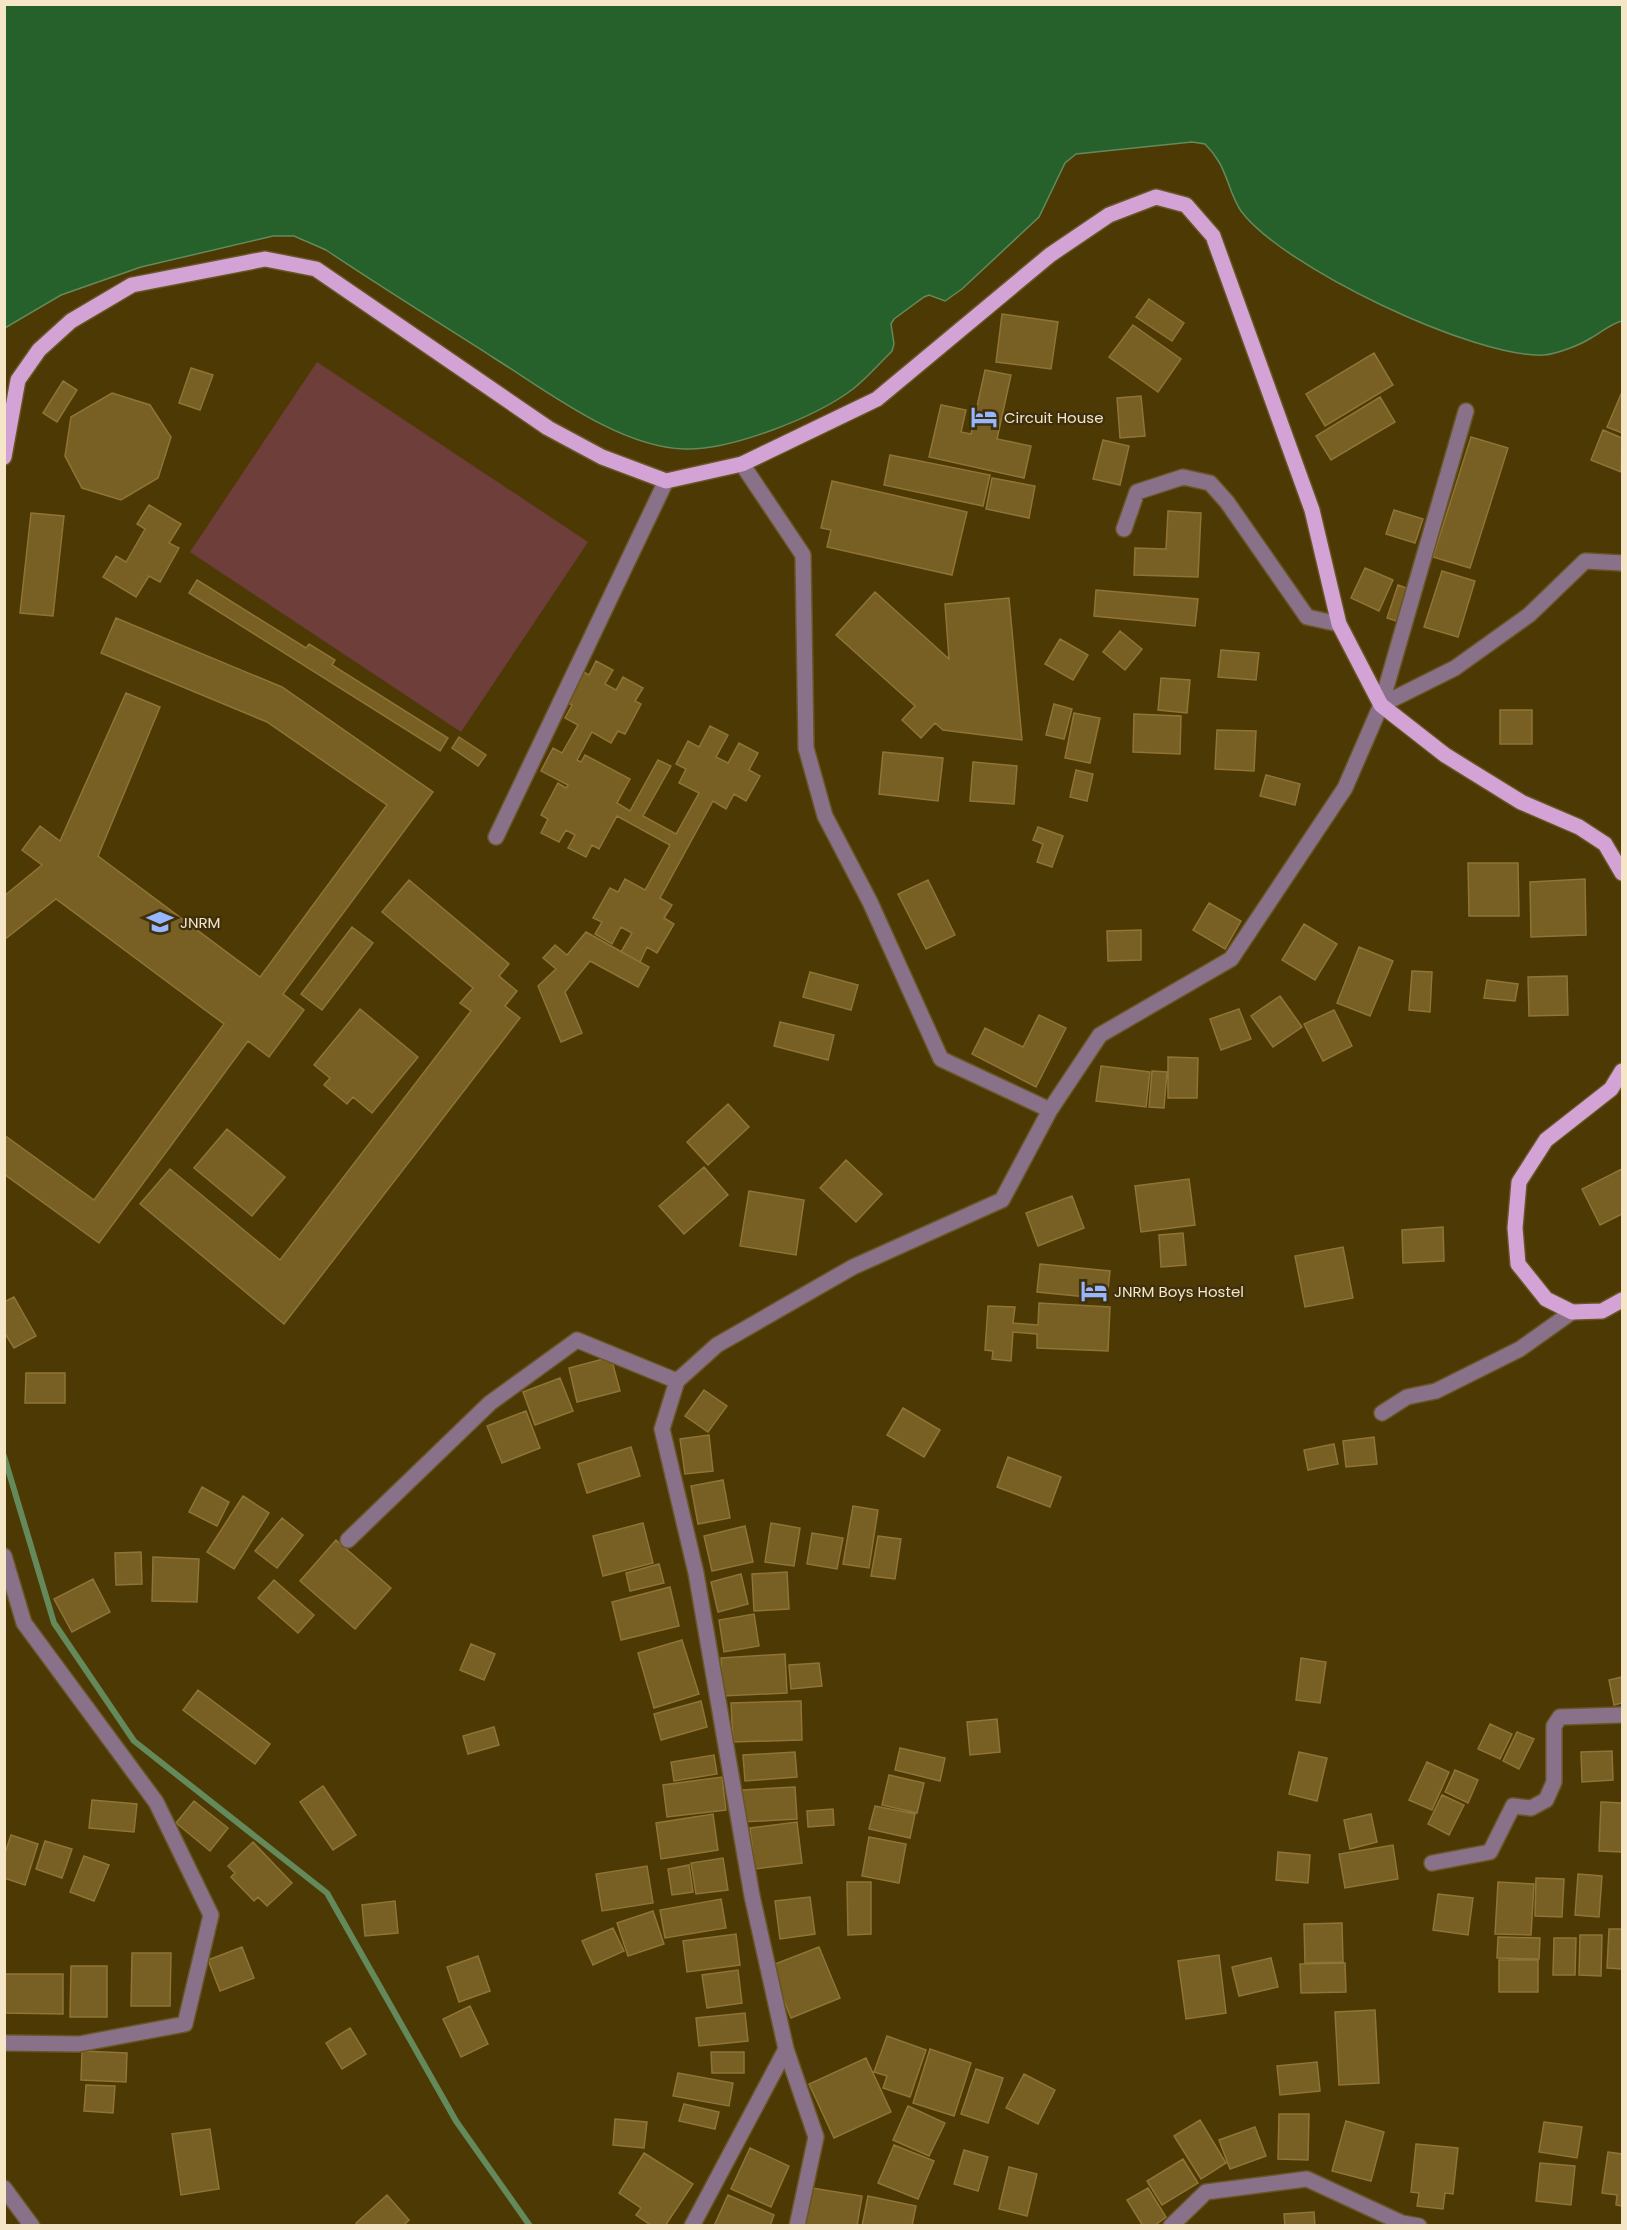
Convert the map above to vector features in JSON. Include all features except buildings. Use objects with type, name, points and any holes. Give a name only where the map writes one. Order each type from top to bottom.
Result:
[{"type":"main road","points":[[4,457],[18,380],[39,350],[71,321],[132,285],[265,260],[316,269],[548,428],[602,457],[666,481],[742,464],[877,399],[1050,255],[1108,215],[1156,197],[1186,205],[1213,236],[1312,510],[1339,624],[1381,705],[1445,755],[1521,801],[1578,827],[1605,844],[1623,873]]},
{"type":"main road","points":[[1623,1071],[1611,1089],[1546,1140],[1519,1182],[1515,1228],[1518,1264],[1546,1299],[1572,1312],[1602,1311],[1623,1300]]},
{"type":"street","points":[[797,2226],[816,2137],[786,2049],[752,1896],[696,1573],[662,1429],[677,1382],[717,1345],[853,1267],[1002,1200],[1050,1110],[1100,1035],[1231,959],[1345,788],[1381,705],[1466,411]]},
{"type":"street","points":[[742,464],[803,555],[806,748],[825,816],[870,902],[940,1059],[1050,1110]]},
{"type":"street","points":[[1124,530],[1137,492],[1184,477],[1210,483],[1227,502],[1306,617],[1339,624]]},
{"type":"street","points":[[496,837],[666,481]]},
{"type":"street","points":[[1381,705],[1455,668],[1529,615],[1585,561],[1623,563]]},
{"type":"street","points":[[1382,1413],[1407,1397],[1437,1391],[1520,1349],[1572,1312]]},
{"type":"street","points":[[348,1540],[490,1403],[578,1340],[677,1382]]},
{"type":"street","points":[[4,1556],[24,1623],[156,1802],[211,1915],[185,2024],[79,2044],[4,2043]]},
{"type":"street","points":[[1432,1863],[1490,1852],[1513,1806],[1531,1808],[1546,1800],[1554,1782],[1554,1726],[1560,1718],[1623,1715]]},
{"type":"street","points":[[692,2226],[786,2049]]},
{"type":"street","points":[[1171,2226],[1206,2192],[1307,2179],[1402,2223],[1419,2226]]},
{"type":"street","points":[[4,2188],[32,2226]]},
{"type":"shaded area","points":[[5,4],[1622,5],[1622,321],[1575,346],[1544,355],[1513,352],[1474,342],[1429,326],[1382,306],[1337,282],[1296,258],[1263,233],[1241,211],[1222,168],[1212,152],[1205,144],[1192,142],[1076,154],[1065,163],[1039,217],[962,289],[945,301],[929,295],[924,297],[894,319],[891,324],[894,344],[892,351],[853,389],[837,400],[795,421],[748,438],[703,448],[684,449],[659,446],[634,439],[609,428],[560,401],[326,250],[294,236],[273,236],[141,267],[61,295],[5,328]]},
{"type":"shaded area","points":[[317,362],[588,542],[461,732],[190,552]]},
{"type":"waterway","points":[[4,1456],[54,1623],[134,1741],[327,1893],[456,2121],[530,2226]]},
{"type":"place","name":"Circuit House","points":[[984,417]]},
{"type":"place","name":"JNRM","points":[[160,922]]},
{"type":"place","name":"JNRM Boys Hostel","points":[[1094,1291]]}]
